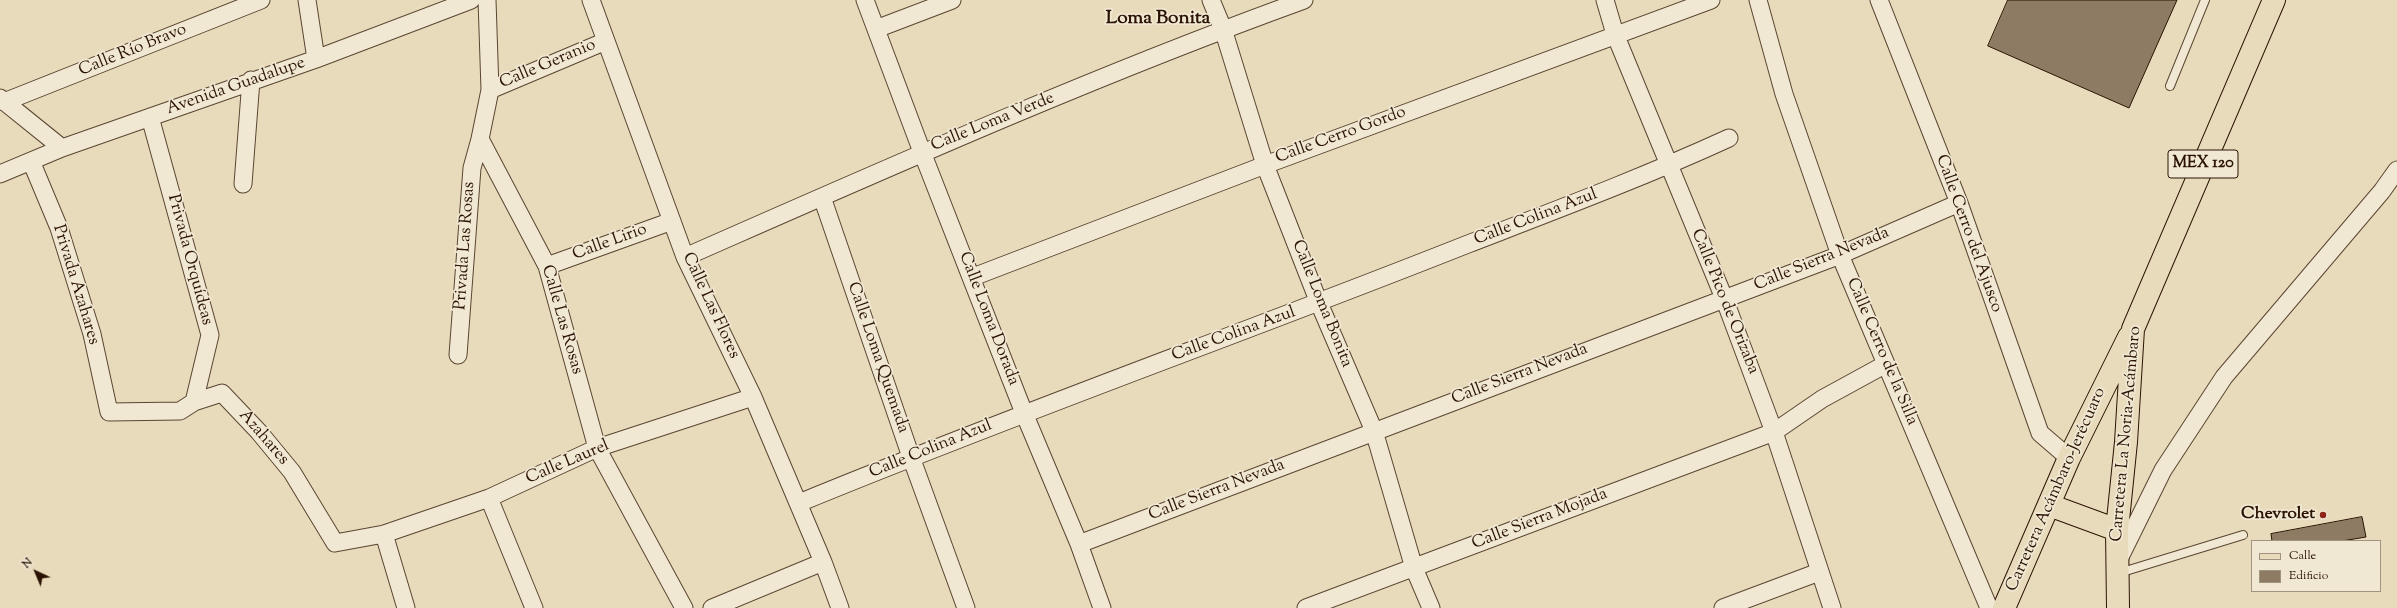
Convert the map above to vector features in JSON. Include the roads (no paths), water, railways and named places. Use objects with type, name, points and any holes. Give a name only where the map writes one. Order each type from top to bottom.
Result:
[{"type":"main road","name":"Carretera La Noria-Acámbaro","points":[[2118,608],[2116,569],[2117,530],[2126,442],[2133,329],[2274,0]]},
{"type":"main road","name":"Carretera Acámbaro-Jerécuaro","points":[[2004,608],[2069,458],[2133,329]]},
{"type":"main road","points":[[2049,505],[2117,530]]},
{"type":"street","name":"Calle Río Bravo","points":[[2,100],[261,0]]},
{"type":"street","points":[[307,0],[316,59]]},
{"type":"street","name":"Avenida Guadalupe","points":[[0,174],[62,148],[251,80],[316,59],[471,0]]},
{"type":"street","points":[[480,139],[490,90],[487,0]]},
{"type":"street","name":"Calle Las Flores","points":[[591,0],[685,257],[753,397],[799,503],[840,608]]},
{"type":"street","name":"Calle Loma Dorada","points":[[865,0],[922,152],[973,277],[1024,413],[1079,544],[1102,608]]},
{"type":"street","points":[[876,29],[952,0]]},
{"type":"street","name":"Calle Loma Bonita","points":[[1211,0],[1222,29],[1265,165],[1319,303],[1374,431],[1414,568],[1431,608]]},
{"type":"street","name":"Calle Loma Verde","points":[[685,257],[922,152],[1222,29],[1304,0]]},
{"type":"street","name":"Calle Pico de Orizaba","points":[[1605,0],[1616,34],[1724,298],[1774,432],[1832,608]]},
{"type":"street","name":"Calle Cerro Gordo","points":[[973,277],[1265,165],[1711,0]]},
{"type":"street","name":"Calle Cerro de la Silla","points":[[1758,0],[1784,94],[1840,255],[1989,608]]},
{"type":"street","name":"Calle Cerro del Ajusco","points":[[1879,0],[1959,204],[2040,433],[2069,458]]},
{"type":"street","name":"Calle Geranio","points":[[490,90],[606,41]]},
{"type":"street","points":[[243,184],[251,80]]},
{"type":"street","points":[[2,100],[62,148]]},
{"type":"street","name":"Privada Orquídeas","points":[[150,117],[210,335],[194,402]]},
{"type":"street","name":"Calle Colina Azul","points":[[799,503],[1024,413],[1319,303],[1669,166],[1729,138]]},
{"type":"street","name":"Calle Las Rosas","points":[[480,139],[547,266],[597,448],[684,608]]},
{"type":"street","name":"Privada Las Rosas","points":[[458,355],[472,168],[480,139]]},
{"type":"street","name":"Privada Azahares","points":[[31,161],[59,228],[92,334],[109,412]]},
{"type":"street","points":[[2116,569],[2163,470],[2224,376],[2382,191],[2397,170]]},
{"type":"street","name":"Calle Loma Quemada","points":[[822,197],[911,457],[966,608]]},
{"type":"street","name":"Calle Sierra Nevada","points":[[1079,544],[1840,255],[1959,204]]},
{"type":"street","name":"Calle Lirio","points":[[547,266],[672,221]]},
{"type":"street","name":"Calle Sierra Mojada","points":[[1306,608],[1774,432],[1822,399],[1886,364]]},
{"type":"street","name":"Azahares","points":[[109,412],[180,411],[194,402],[222,393],[259,432],[292,472],[335,543],[384,534]]},
{"type":"street","name":"Calle Laurel","points":[[384,534],[489,498],[597,448],[753,397]]},
{"type":"street","points":[[489,498],[534,608]]},
{"type":"street","points":[[384,534],[406,608]]},
{"type":"street","points":[[712,608],[823,562]]},
{"type":"street","points":[[1723,608],[1819,572]]},
{"type":"lane","points":[[2170,86],[2205,0]]},
{"type":"lane","points":[[2116,569],[2243,535]]},
{"type":"place","name":"Chevrolet","points":[[2323,515]]},
{"type":"district","name":"Loma Bonita","points":[[1158,20]]}]
